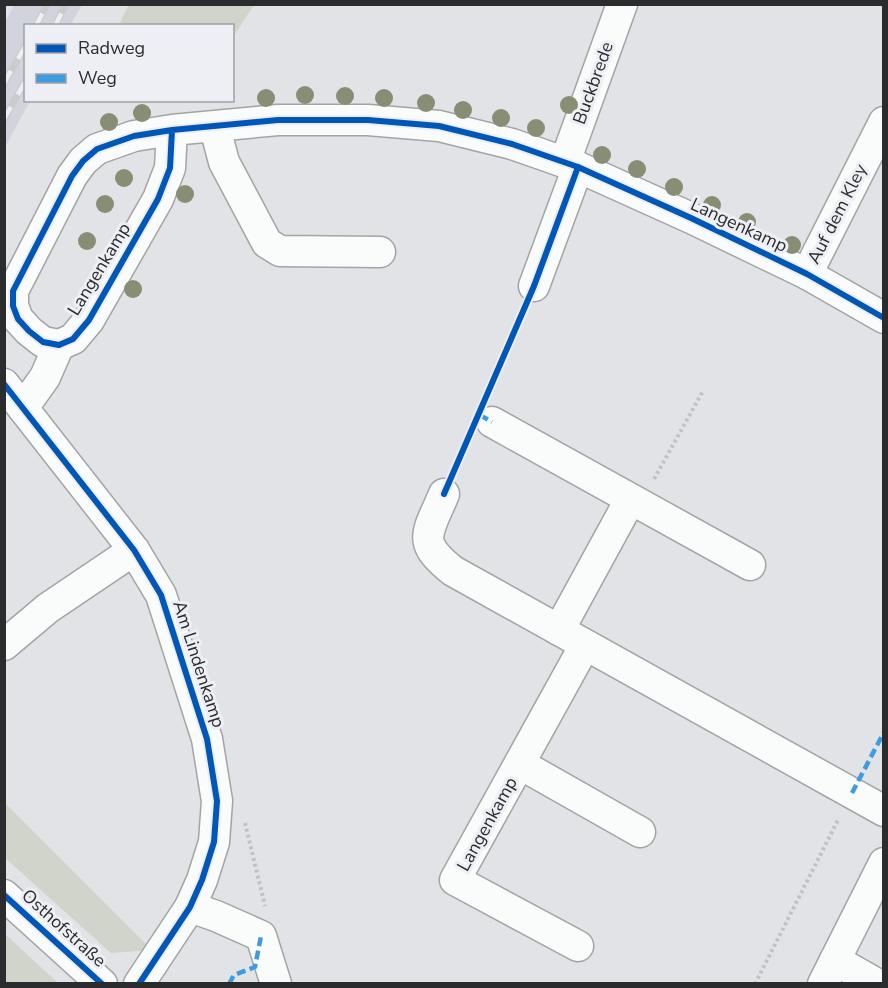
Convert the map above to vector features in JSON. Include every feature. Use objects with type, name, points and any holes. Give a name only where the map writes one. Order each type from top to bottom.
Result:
[{"type":"street","name":"Buckbrede","points":[[571,165],[622,4]]},
{"type":"street","name":"Langenkamp","points":[[172,130],[170,168],[158,199],[89,320],[73,339],[59,345],[43,342],[18,319],[13,306],[13,291],[72,176],[83,161],[97,149],[134,135],[172,130],[214,128],[278,120],[368,120],[427,125],[512,144],[571,165],[691,218],[807,274],[884,318]]},
{"type":"street","name":"Auf dem Kley","points":[[807,274],[884,122]]},
{"type":"street","points":[[214,128],[225,162],[267,243],[280,251],[380,252]]},
{"type":"street","points":[[534,286],[571,165]]},
{"type":"street","points":[[23,408],[45,377],[59,345]]},
{"type":"street","name":"Am Lindenkamp","points":[[4,384],[134,550],[161,595],[209,750],[216,801],[214,842],[202,880],[190,907],[139,984]]},
{"type":"street","points":[[492,422],[750,565]]},
{"type":"street","points":[[444,494],[428,535],[428,544],[432,553],[453,571],[884,811]]},
{"type":"street","points":[[559,630],[635,502]]},
{"type":"street","points":[[4,645],[48,608],[134,550]]},
{"type":"street","name":"Langenkamp","points":[[578,946],[455,880],[585,645]]},
{"type":"street","points":[[520,764],[640,832]]},
{"type":"street","points":[[877,984],[829,972],[884,863]]},
{"type":"street","name":"Osthofstraße","points":[[4,895],[102,984]]},
{"type":"street","points":[[190,907],[261,936],[276,984]]},
{"type":"path","points":[[635,502],[703,391]]},
{"type":"path","points":[[755,984],[852,793]]},
{"type":"shaded area","points":[[129,4],[254,4],[234,35],[234,24],[119,24]]},
{"type":"shaded area","points":[[14,5],[82,5],[71,24],[24,24],[24,102],[29,102],[5,147],[5,22]]},
{"type":"shaded area","points":[[5,803],[152,950],[111,953],[5,858]]},
{"type":"shaded area","points":[[5,934],[58,983],[5,983]]},
{"type":"railway","points":[[37,24],[47,4]]},
{"type":"railway","points":[[56,24],[66,4]]},
{"type":"railway","points":[[4,83],[24,48]]},
{"type":"railway","points":[[4,119],[24,84]]},
{"type":"marked path","points":[[480,415],[492,422]]},
{"type":"marked path","points":[[852,793],[884,732]]},
{"type":"marked path","points":[[229,984],[234,975],[255,967],[261,936]]},
{"type":"cycle path","points":[[172,130],[170,168],[158,199],[89,320],[73,339],[59,345],[43,342],[18,319],[13,306],[13,291],[72,176],[83,161],[97,149],[134,136],[172,130],[278,120],[368,120],[439,126],[512,144],[578,167],[691,218],[807,274],[884,318]]},
{"type":"cycle path","points":[[444,494],[534,286],[578,167]]},
{"type":"cycle path","points":[[4,384],[134,550],[161,595],[207,739],[217,801],[214,842],[202,880],[190,907],[139,984]]},
{"type":"cycle path","points":[[4,895],[102,984]]}]
